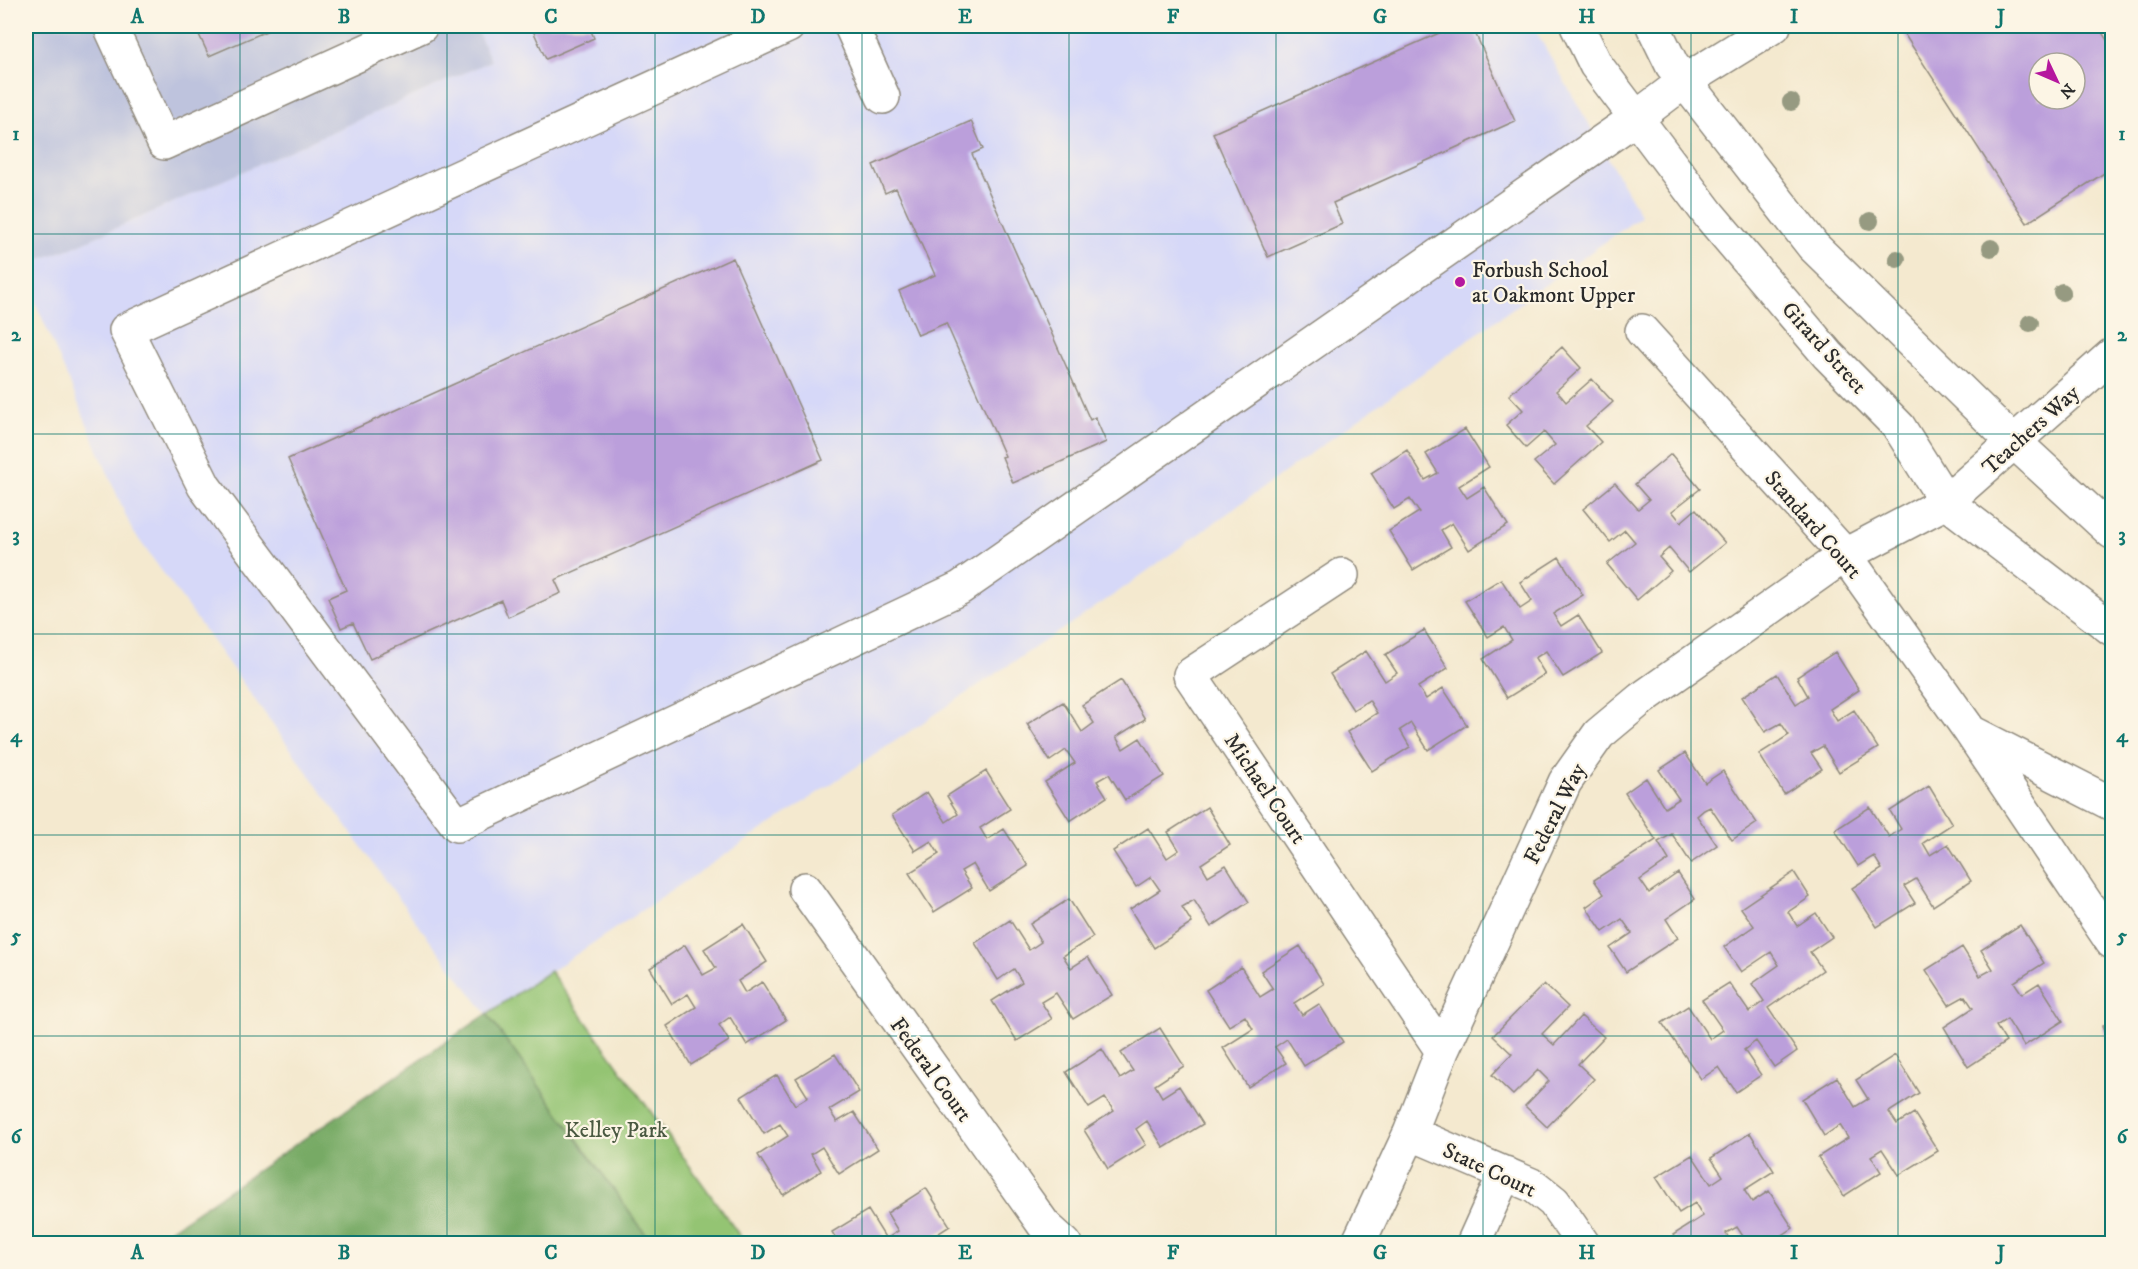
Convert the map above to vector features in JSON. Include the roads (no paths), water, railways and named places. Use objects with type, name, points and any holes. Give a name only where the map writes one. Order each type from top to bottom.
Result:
[{"type":"street","points":[[110,26],[164,143],[422,26]]},
{"type":"street","points":[[788,26],[126,330],[204,486],[457,825],[960,588],[1636,118],[1685,81],[1774,26]]},
{"type":"street","points":[[851,26],[883,97]]},
{"type":"street","name":"Girard Street","points":[[1577,26],[1596,64],[1717,225],[1828,355],[1899,427],[1946,502],[2112,629]]},
{"type":"street","points":[[1653,26],[1672,65],[1813,246],[2016,443],[2112,532]]},
{"type":"street","name":"Standard Court","points":[[1642,331],[1845,555],[1970,731],[2112,942]]},
{"type":"street","name":"Teachers Way","points":[[1946,502],[2016,443],[2112,355]]},
{"type":"street","name":"Federal Way","points":[[1358,1244],[1410,1133],[1442,1051],[1565,782],[1599,734],[1641,699],[1845,555],[1946,502]]},
{"type":"street","name":"Michael Court","points":[[1342,575],[1190,675],[1442,1051]]},
{"type":"street","name":"Standard Court","points":[[1970,731],[2112,804]]},
{"type":"street","name":"Federal Court","points":[[804,890],[1044,1225],[1065,1244]]},
{"type":"street","name":"State Court","points":[[1410,1133],[1534,1186],[1554,1202],[1583,1244]]},
{"type":"street","points":[[1473,1244],[1505,1173]]},
{"type":"place","name":"Forbush School at Oakmont Upper","points":[[1460,282]]},
{"type":"park label","name":"Kelley Park","points":[[616,1129]]}]
